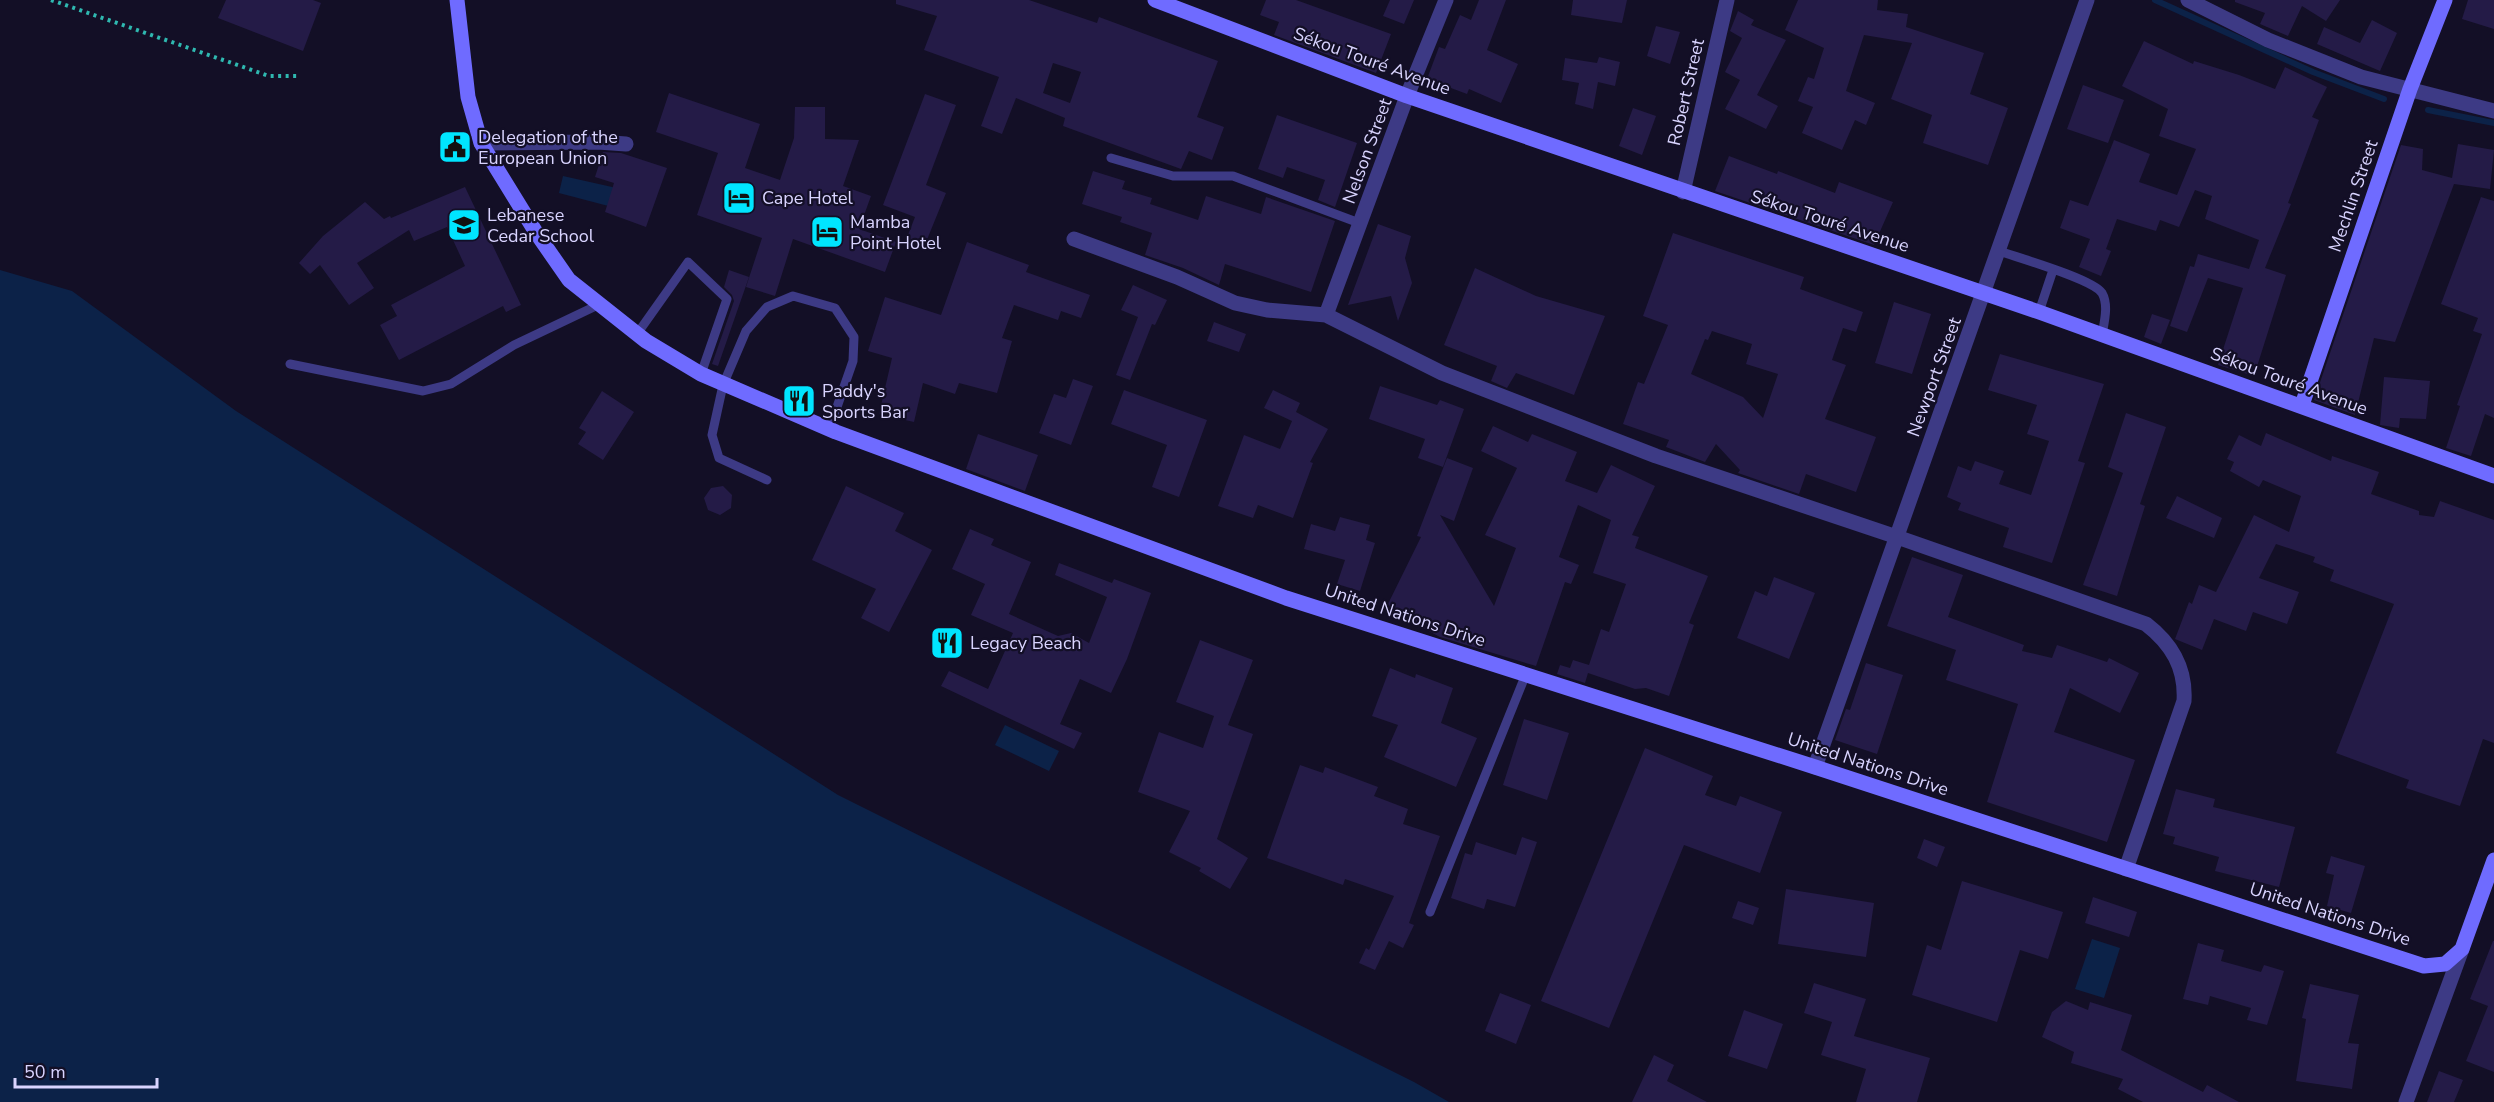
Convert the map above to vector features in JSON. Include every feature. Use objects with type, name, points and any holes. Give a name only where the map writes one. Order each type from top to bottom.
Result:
[{"type":"street","name":"United Nations Drive","points":[[457,0],[468,97],[481,142],[537,234],[569,280],[598,305],[637,334],[723,385],[830,430],[1287,598],[2424,966],[2445,964],[2462,949]]},
{"type":"street","name":"Sékou Touré Avenue","points":[[1155,0],[1407,96],[2039,312],[2494,476]]},
{"type":"street","name":"Nelson Street","points":[[1326,315],[1362,224],[1407,96],[1446,0]]},
{"type":"street","name":"Robert Street","points":[[1683,192],[1727,0]]},
{"type":"street","name":"Newport Street","points":[[1815,767],[2087,0]]},
{"type":"street","points":[[2188,0],[2268,40],[2361,77],[2494,111]]},
{"type":"street","name":"Mechlin Street","points":[[2302,405],[2410,89],[2445,0]]},
{"type":"street","points":[[481,142],[626,144]]},
{"type":"street","points":[[1074,239],[1177,277],[1235,303],[1267,310],[1326,315],[1442,374],[1656,456],[2146,624],[2161,636],[2178,663],[2185,681],[2184,702],[2126,869]]},
{"type":"street","points":[[2406,1102],[2494,860]]},
{"type":"lane","points":[[1111,158],[1173,176],[1233,176],[1362,224]]},
{"type":"lane","points":[[1999,251],[2089,282],[2102,294],[2106,311],[2102,335]]},
{"type":"lane","points":[[637,334],[688,262],[727,299],[701,374]]},
{"type":"lane","points":[[2039,312],[2053,270]]},
{"type":"lane","points":[[767,480],[719,458],[712,435],[723,385],[746,331],[767,307],[793,296],[835,308],[854,337],[853,362],[830,430]]},
{"type":"lane","points":[[290,364],[423,391],[451,384],[514,345],[598,305]]},
{"type":"lane","points":[[1430,912],[1526,674]]},
{"type":"path","points":[[51,0],[269,76],[298,76]]},
{"type":"water","points":[[563,176],[621,189],[616,208],[559,193]]},
{"type":"water","points":[[0,270],[72,291],[236,411],[838,795],[1414,1082],[1449,1102],[0,1102]]},
{"type":"water","points":[[1005,725],[1059,751],[1049,771],[995,745]]},
{"type":"water","points":[[2092,939],[2120,948],[2104,998],[2075,989]]},
{"type":"building","points":[[226,0],[313,0],[321,3],[303,51],[218,18]]},
{"type":"building","points":[[896,0],[1029,0],[1097,23],[1099,17],[1218,61],[1197,117],[1224,127],[1212,160],[1189,151],[1181,169],[1063,126],[1065,118],[1016,98],[1002,134],[981,126],[999,77],[924,50],[937,16],[896,4]],"holes":[[[1053,63],[1081,72],[1070,103],[1043,93]]]},
{"type":"building","points":[[1266,0],[1296,0],[1391,34],[1376,73],[1274,35],[1279,22],[1260,15]]},
{"type":"building","points":[[1390,0],[1414,0],[1404,24],[1383,16]]},
{"type":"building","points":[[1479,0],[1506,0],[1487,50],[1518,64],[1501,103],[1469,89],[1467,94],[1427,79],[1439,47],[1445,49],[1460,15],[1471,20]]},
{"type":"building","points":[[1573,0],[1627,0],[1622,23],[1571,15]]},
{"type":"building","points":[[1798,0],[1878,0],[1877,10],[1908,14],[1906,27],[1984,53],[1970,94],[2008,108],[1988,165],[1923,143],[1932,115],[1891,99],[1912,43],[1864,35],[1846,91],[1875,103],[1866,125],[1855,120],[1842,150],[1802,133],[1813,107],[1798,101],[1808,77],[1814,79],[1824,48],[1785,30]]},
{"type":"building","points":[[2235,0],[2340,0],[2326,21],[2302,6],[2288,36],[2260,24],[2265,13],[2235,2]]},
{"type":"building","points":[[2468,0],[2494,0],[2494,29],[2462,19]]},
{"type":"building","points":[[1738,11],[1754,20],[1751,25],[1786,40],[1757,95],[1778,106],[1766,129],[1725,109],[1740,80],[1725,72],[1742,38],[1730,31]]},
{"type":"building","points":[[2372,20],[2397,33],[2380,71],[2317,44],[2324,27],[2360,43]]},
{"type":"building","points":[[1656,26],[1680,32],[1670,64],[1647,56]]},
{"type":"building","points":[[2144,41],[2193,64],[2194,61],[2275,89],[2285,67],[2327,87],[2312,117],[2319,120],[2288,203],[2291,204],[2265,268],[2286,275],[2254,376],[2218,365],[2243,288],[2208,278],[2187,332],[2170,326],[2190,266],[2194,267],[2198,254],[2249,269],[2259,240],[2205,219],[2212,196],[2195,190],[2179,227],[2160,220],[2156,231],[2117,219],[2106,249],[2111,251],[2101,276],[2079,267],[2090,239],[2060,228],[2070,200],[2088,206],[2114,140],[2150,154],[2139,182],[2177,195],[2196,149],[2159,136],[2168,109],[2122,86]]},
{"type":"building","points":[[1599,57],[1620,62],[1615,86],[1598,82],[1593,109],[1575,104],[1579,83],[1562,80],[1565,58],[1597,63]]},
{"type":"building","points":[[2083,85],[2124,100],[2108,143],[2067,129]]},
{"type":"building","points":[[669,93],[760,124],[745,168],[780,180],[794,138],[795,107],[825,107],[825,139],[859,140],[843,186],[871,196],[859,229],[896,242],[885,272],[793,239],[775,296],[746,287],[762,238],[697,215],[718,153],[656,132]]},
{"type":"building","points":[[925,94],[956,105],[926,185],[946,193],[924,247],[906,240],[915,217],[883,205]]},
{"type":"building","points":[[1633,108],[1656,116],[1642,155],[1619,146]]},
{"type":"building","points":[[1277,115],[1357,143],[1335,207],[1318,200],[1325,180],[1287,167],[1283,178],[1258,169]]},
{"type":"building","points":[[2458,144],[2494,150],[2490,189],[2454,184],[2395,342],[2374,338],[2355,415],[2314,400],[2401,145],[2423,149],[2422,170],[2452,178]]},
{"type":"building","points":[[603,152],[621,153],[667,168],[646,227],[605,212],[614,183],[595,177]]},
{"type":"building","points":[[1729,156],[1777,174],[1778,171],[1835,193],[1839,182],[1893,202],[1874,245],[1715,191]]},
{"type":"building","points":[[1093,171],[1125,181],[1122,189],[1152,198],[1150,204],[1198,220],[1206,196],[1261,214],[1266,197],[1335,221],[1311,292],[1225,264],[1219,285],[1183,268],[1145,255],[1152,233],[1120,222],[1122,217],[1082,204]]},
{"type":"building","points":[[465,187],[521,305],[506,312],[503,306],[399,360],[380,325],[397,316],[391,305],[465,266],[447,227],[414,241],[409,230],[357,263],[374,288],[349,305],[320,265],[310,274],[299,263],[323,236],[365,202],[384,219],[390,216],[391,218]]},
{"type":"building","points":[[2481,197],[2494,201],[2494,418],[2485,414],[2471,456],[2446,448],[2460,406],[2457,405],[2482,334],[2473,331],[2478,318],[2441,304]]},
{"type":"building","points":[[1378,224],[1411,236],[1405,258],[1412,283],[1398,321],[1391,296],[1348,305]]},
{"type":"building","points":[[1673,233],[1804,277],[1800,289],[1863,312],[1856,332],[1843,328],[1832,360],[1846,365],[1825,419],[1876,437],[1856,492],[1806,474],[1799,494],[1738,473],[1740,470],[1716,444],[1705,462],[1666,447],[1669,440],[1623,424],[1638,382],[1644,384],[1668,325],[1643,316]],"holes":[[[1712,331],[1752,344],[1746,364],[1778,374],[1763,418],[1743,397],[1691,374],[1705,339],[1708,340]]]},
{"type":"building","points":[[967,242],[1029,265],[1026,272],[1090,295],[1081,318],[1061,311],[1058,320],[1014,305],[1002,338],[1012,341],[997,393],[959,383],[955,394],[923,383],[914,422],[879,414],[892,358],[868,351],[885,297],[941,315]]},
{"type":"building","points":[[1475,268],[1536,296],[1605,316],[1574,395],[1516,373],[1507,388],[1491,381],[1497,366],[1444,345]]},
{"type":"building","points":[[729,270],[749,277],[718,366],[712,364],[734,301],[732,295],[724,287]]},
{"type":"building","points":[[1133,285],[1167,300],[1155,325],[1152,324],[1130,380],[1116,375],[1138,317],[1121,310]]},
{"type":"building","points":[[1894,302],[1931,314],[1912,374],[1875,363]]},
{"type":"building","points":[[2152,314],[2170,320],[2161,344],[2144,337]]},
{"type":"building","points":[[1214,322],[1246,334],[1239,352],[1207,341]]},
{"type":"building","points":[[2000,354],[2104,384],[2078,461],[2085,463],[2052,563],[2003,547],[2009,528],[1958,510],[1961,503],[1947,497],[1958,466],[1971,471],[1975,461],[2004,471],[1999,484],[2031,495],[2049,441],[2027,434],[2037,405],[1988,390]]},
{"type":"building","points":[[2384,377],[2430,381],[2426,419],[2400,418],[2399,428],[2380,425]]},
{"type":"building","points":[[1073,379],[1093,386],[1071,445],[1039,433],[1054,394],[1066,398]]},
{"type":"building","points":[[1380,386],[1437,405],[1440,400],[1464,409],[1443,467],[1418,458],[1425,439],[1369,419]]},
{"type":"building","points":[[1124,390],[1207,420],[1179,497],[1152,487],[1167,445],[1111,424]]},
{"type":"building","points":[[1273,390],[1300,403],[1296,412],[1328,429],[1310,462],[1313,463],[1293,518],[1258,505],[1253,518],[1218,506],[1244,435],[1280,449],[1292,421],[1264,408]]},
{"type":"building","points":[[602,391],[634,412],[603,460],[578,444],[586,432],[579,428]]},
{"type":"building","points":[[2126,413],[2166,427],[2140,504],[2145,506],[2117,596],[2083,585],[2123,473],[2108,467]]},
{"type":"building","points":[[1493,426],[1528,442],[1532,434],[1577,452],[1565,481],[1597,493],[1611,465],[1655,486],[1632,535],[1639,537],[1635,548],[1708,576],[1689,623],[1694,625],[1669,696],[1646,688],[1635,689],[1588,673],[1585,683],[1557,674],[1560,665],[1570,668],[1573,660],[1589,665],[1601,629],[1609,632],[1626,584],[1593,573],[1611,520],[1578,505],[1559,557],[1579,565],[1571,584],[1565,582],[1536,666],[1440,637],[1386,608],[1421,537],[1417,536],[1447,458],[1473,468],[1454,521],[1440,515],[1494,606],[1516,548],[1485,535],[1517,468],[1481,451]]},
{"type":"building","points":[[2266,433],[2331,461],[2332,456],[2379,472],[2371,494],[2419,511],[2419,515],[2434,517],[2440,501],[2494,520],[2494,743],[2483,739],[2460,806],[2406,788],[2409,780],[2336,753],[2394,604],[2330,581],[2334,570],[2313,562],[2315,557],[2276,544],[2259,578],[2299,592],[2287,624],[2253,612],[2246,631],[2214,619],[2202,650],[2175,639],[2189,602],[2192,604],[2199,585],[2216,592],[2254,515],[2289,532],[2301,496],[2263,480],[2259,487],[2230,471],[2234,462],[2227,459],[2239,435],[2261,446]]},
{"type":"building","points":[[978,434],[1038,455],[1025,491],[966,469]]},
{"type":"building","points":[[723,486],[732,495],[731,508],[720,515],[708,510],[704,498],[711,488]]},
{"type":"building","points":[[846,486],[904,513],[895,531],[932,550],[889,632],[861,618],[876,589],[812,560]]},
{"type":"building","points":[[2177,496],[2222,518],[2214,538],[2166,518]]},
{"type":"building","points":[[1340,517],[1370,525],[1366,540],[1375,543],[1360,591],[1337,584],[1345,560],[1304,549],[1311,524],[1335,531]]},
{"type":"building","points":[[970,529],[994,539],[991,545],[1031,562],[1009,614],[1058,636],[1071,633],[1089,643],[1107,597],[1055,575],[1059,563],[1112,583],[1114,579],[1151,593],[1127,659],[1111,693],[1080,679],[1060,724],[1082,733],[1074,749],[941,686],[949,671],[988,689],[1013,633],[971,615],[985,584],[952,569]]},
{"type":"building","points":[[1912,557],[1963,575],[1948,617],[2024,645],[2022,651],[2052,658],[2057,645],[2107,662],[2109,658],[2139,673],[2120,713],[2070,688],[2054,732],[2135,760],[2107,842],[1987,802],[2018,704],[1946,680],[1956,650],[1887,626]]},
{"type":"building","points":[[1774,577],[1815,593],[1789,659],[1737,638],[1755,591],[1767,596]]},
{"type":"building","points":[[1200,640],[1253,660],[1228,725],[1253,734],[1217,839],[1248,858],[1230,889],[1199,871],[1201,868],[1169,852],[1190,811],[1138,792],[1159,732],[1203,748],[1214,716],[1176,702]]},
{"type":"building","points":[[1866,663],[1903,675],[1877,754],[1835,740],[1846,709],[1850,710]]},
{"type":"building","points":[[1390,668],[1415,678],[1416,674],[1453,688],[1441,723],[1477,738],[1456,787],[1384,757],[1398,725],[1372,716]]},
{"type":"building","points":[[1524,719],[1569,733],[1547,800],[1503,785]]},
{"type":"building","points":[[1645,748],[1713,776],[1705,795],[1736,806],[1740,796],[1782,812],[1760,873],[1684,845],[1609,1028],[1541,1001]]},
{"type":"building","points":[[1300,765],[1323,773],[1325,767],[1378,787],[1374,796],[1408,809],[1403,824],[1440,836],[1409,923],[1414,925],[1403,948],[1389,941],[1375,970],[1359,963],[1366,948],[1369,950],[1394,896],[1345,879],[1343,885],[1267,858]]},
{"type":"building","points":[[2176,789],[2215,799],[2213,807],[2295,827],[2279,887],[2215,871],[2219,857],[2173,844],[2175,837],[2163,834]]},
{"type":"building","points":[[1522,837],[1537,842],[1515,907],[1487,899],[1484,909],[1451,898],[1465,853],[1472,855],[1476,842],[1516,855]]},
{"type":"building","points":[[1924,839],[1945,847],[1937,867],[1917,858]]},
{"type":"building","points":[[2331,856],[2365,866],[2351,913],[2327,906],[2334,875],[2326,873]]},
{"type":"building","points":[[1962,881],[2063,912],[2048,959],[2020,950],[1997,1022],[1912,995],[1927,945],[1941,950]]},
{"type":"building","points":[[1786,889],[1874,903],[1866,957],[1778,944]]},
{"type":"building","points":[[2093,897],[2137,912],[2129,937],[2085,923]]},
{"type":"building","points":[[1738,901],[1759,908],[1753,925],[1732,918]]},
{"type":"building","points":[[2493,941],[2494,1072],[2466,1061],[2488,1006],[2470,999]]},
{"type":"building","points":[[2198,943],[2224,950],[2221,961],[2261,972],[2264,965],[2284,971],[2267,1025],[2247,1020],[2251,1008],[2210,996],[2208,1005],[2183,999]]},
{"type":"building","points":[[1814,983],[1866,999],[1854,1036],[1930,1058],[1917,1102],[1856,1102],[1866,1069],[1821,1055],[1832,1022],[1804,1013]]},
{"type":"building","points":[[2310,984],[2359,995],[2348,1043],[2359,1044],[2352,1089],[2296,1081],[2306,1019],[2302,1018]]},
{"type":"building","points":[[1500,993],[1531,1005],[1516,1044],[1485,1031]]},
{"type":"building","points":[[2066,1001],[2088,1010],[2090,1002],[2132,1015],[2121,1050],[2203,1092],[2207,1085],[2239,1102],[2143,1102],[2118,1089],[2123,1079],[2071,1063],[2074,1052],[2042,1037],[2052,1012]]},
{"type":"building","points":[[1744,1010],[1783,1024],[1767,1069],[1728,1056]]},
{"type":"building","points":[[1654,1055],[1674,1065],[1667,1081],[1707,1102],[1632,1102]]},
{"type":"building","points":[[2439,1071],[2463,1080],[2454,1102],[2427,1102]]},
{"type":"waterway","points":[[2155,0],[2313,72],[2384,99]]},
{"type":"waterway","points":[[2428,110],[2494,123]]},
{"type":"place","name":"Delegation of the European Union","points":[[455,147]]},
{"type":"place","name":"Cape Hotel","points":[[739,198]]},
{"type":"place","name":"Lebanese Cedar School","points":[[464,225]]},
{"type":"place","name":"Mamba Point Hotel","points":[[827,232]]},
{"type":"place","name":"Paddy's Sports Bar","points":[[799,401]]},
{"type":"place","name":"Legacy Beach","points":[[947,643]]}]
